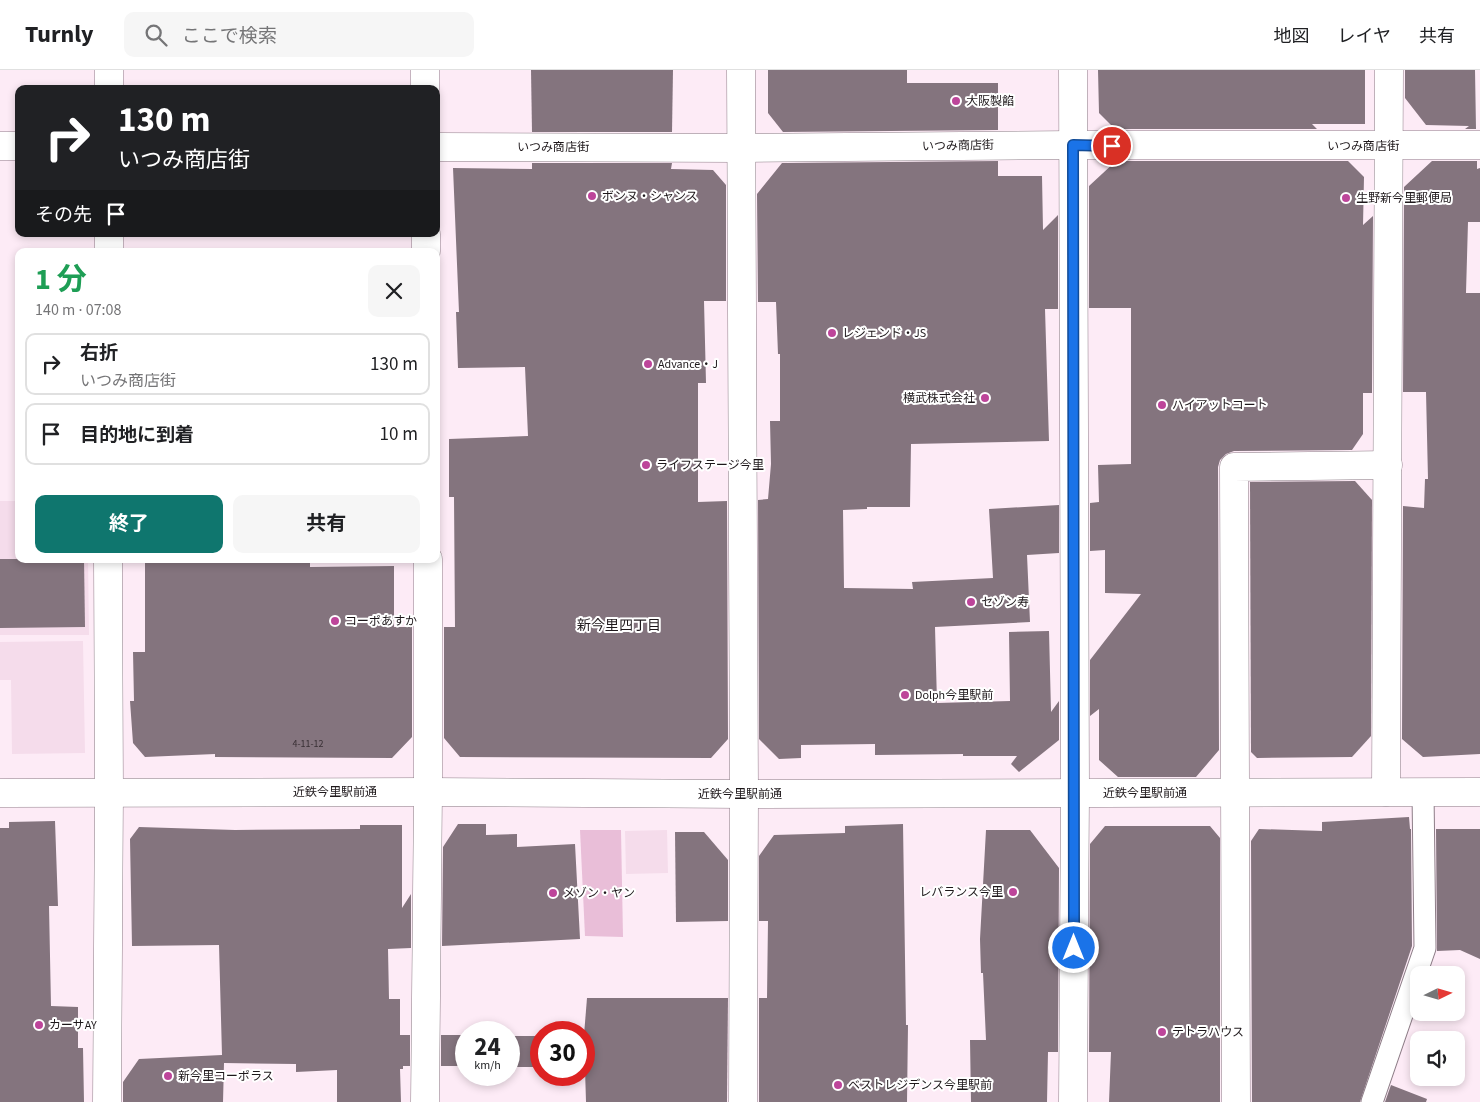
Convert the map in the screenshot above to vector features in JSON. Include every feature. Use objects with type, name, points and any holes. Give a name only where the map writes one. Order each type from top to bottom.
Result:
[{"type":"street","points":[[109,70],[109,85]]},
{"type":"street","points":[[425,70],[425,85]]},
{"type":"street","points":[[741,70],[744,794],[743,1102]]},
{"type":"street","points":[[1073,70],[1075,793],[1073,1102]]},
{"type":"street","points":[[1386,792],[1389,70]]},
{"type":"street","name":"いつみ商店街","points":[[440,147],[740,148],[1073,145],[1480,145]]},
{"type":"street","points":[[0,146],[15,146]]},
{"type":"street","points":[[1236,1102],[1234,467],[1388,466]]},
{"type":"street","points":[[107,1102],[108,563]]},
{"type":"street","points":[[425,1102],[428,563]]},
{"type":"street","name":"近鉄今里駅前通","points":[[0,793],[428,792],[744,794],[1480,792]]},
{"type":"lane","points":[[1372,1102],[1425,948],[1423,792]]},
{"type":"shaded area","points":[[0,501],[15,501],[15,563],[88,563],[89,635],[0,635]]},
{"type":"shaded area","points":[[83,641],[85,753],[12,754],[11,680],[0,680],[0,642]]},
{"type":"shaded area","points":[[580,830],[621,830],[623,937],[585,936]]},
{"type":"shaded area","points":[[667,830],[668,873],[626,874],[625,831]]},
{"type":"building","points":[[531,70],[673,70],[672,132],[532,132]]},
{"type":"building","points":[[768,70],[907,70],[907,83],[998,83],[998,130],[783,132],[768,113]]},
{"type":"building","points":[[1098,70],[1365,70],[1365,124],[1312,124],[1317,129],[1115,129],[1099,113]]},
{"type":"building","points":[[1405,70],[1475,70],[1476,129],[1465,129],[1469,126],[1426,125],[1405,98]]},
{"type":"building","points":[[998,161],[998,176],[1042,176],[1043,230],[1058,215],[1058,309],[1045,309],[1049,441],[911,444],[910,507],[867,507],[867,509],[843,510],[844,588],[913,589],[912,582],[993,578],[989,509],[1059,505],[1059,553],[1027,555],[1030,622],[935,627],[937,703],[1010,701],[1009,632],[1049,631],[1051,712],[1059,701],[1059,740],[1019,772],[1011,764],[1017,756],[963,756],[963,754],[875,755],[875,744],[801,745],[801,758],[779,759],[759,739],[758,500],[768,499],[771,464],[770,421],[780,421],[780,354],[778,354],[776,302],[758,302],[757,194],[782,163]]},
{"type":"building","points":[[1116,161],[1348,161],[1364,177],[1363,225],[1373,216],[1372,393],[1363,393],[1363,434],[1352,450],[1234,451],[1226,454],[1220,460],[1218,467],[1219,750],[1196,777],[1118,777],[1099,760],[1099,709],[1090,716],[1090,660],[1141,594],[1105,593],[1105,550],[1090,551],[1090,503],[1099,502],[1098,465],[1131,464],[1131,308],[1089,308],[1089,186]]},
{"type":"building","points":[[1432,161],[1477,161],[1477,169],[1480,168],[1480,222],[1468,222],[1466,293],[1480,293],[1480,754],[1423,757],[1402,739],[1403,506],[1424,508],[1425,479],[1428,479],[1426,392],[1403,392],[1404,187]]},
{"type":"building","points":[[532,163],[672,163],[671,169],[713,170],[726,185],[726,301],[704,301],[706,383],[698,383],[698,502],[727,501],[728,739],[711,758],[460,757],[444,738],[444,627],[455,627],[454,497],[449,497],[449,439],[528,436],[525,367],[458,368],[456,312],[459,312],[453,168],[532,169]]},
{"type":"building","points":[[1355,481],[1372,500],[1371,736],[1352,757],[1257,758],[1251,752],[1250,482]]},
{"type":"building","points":[[0,559],[15,559],[15,563],[84,563],[85,627],[0,628]]},
{"type":"building","points":[[145,563],[310,563],[310,567],[394,566],[394,627],[412,627],[412,737],[392,758],[215,757],[215,754],[145,757],[133,743],[130,701],[134,701],[133,652],[145,652]]},
{"type":"building","points":[[1409,817],[1411,829],[1412,946],[1360,1102],[1252,1102],[1251,841],[1259,829],[1322,831],[1322,822]]},
{"type":"building","points":[[55,821],[58,906],[49,906],[51,1006],[78,1007],[78,1048],[83,1048],[84,1102],[0,1102],[0,828],[9,828],[9,822]]},
{"type":"building","points":[[458,824],[486,824],[486,835],[517,834],[517,847],[575,844],[580,939],[442,946],[443,847]]},
{"type":"building","points":[[903,824],[906,1025],[908,1025],[907,1102],[759,1102],[759,998],[767,998],[768,921],[759,921],[759,856],[774,835],[845,833],[845,826]]},
{"type":"building","points":[[360,825],[402,825],[402,908],[411,894],[411,948],[388,949],[389,999],[400,999],[400,1035],[410,1035],[410,1066],[403,1066],[403,1069],[400,1069],[401,1102],[337,1102],[337,1070],[296,1072],[296,1064],[224,1063],[223,1102],[123,1102],[123,1082],[139,1059],[222,1055],[219,945],[132,946],[130,839],[139,827],[235,830],[360,829]]},
{"type":"building","points":[[1105,826],[1210,826],[1220,838],[1220,1102],[1109,1102],[1111,1052],[1089,1052],[1090,844]]},
{"type":"building","points":[[1436,829],[1480,829],[1480,959],[1460,950],[1437,951]]},
{"type":"building","points":[[986,830],[1030,830],[1059,868],[1058,1052],[1048,1052],[1047,1102],[971,1102],[970,1040],[986,1040],[980,939]]},
{"type":"building","points":[[675,832],[704,832],[728,860],[728,921],[676,922]]},
{"type":"building","points":[[587,998],[728,998],[727,1102],[586,1102],[586,1086],[595,1086],[595,1021],[585,1021]]},
{"type":"building","points":[[441,1035],[455,1035],[455,1066],[441,1066]]},
{"type":"building","points":[[520,1036],[530,1036],[530,1067],[520,1067]]},
{"type":"building","points":[[1391,1085],[1427,1099],[1426,1102],[1385,1102]]},
{"type":"place","name":"大阪製餡","points":[[956,101]]},
{"type":"place","name":"ボンヌ・シャンス","points":[[592,196]]},
{"type":"place","name":"生野新今里郵便局","points":[[1346,198]]},
{"type":"place","name":"レジェンド・JS","points":[[832,333]]},
{"type":"place","name":"Advance・J","points":[[648,364]]},
{"type":"place","name":"横武株式会社","points":[[985,398]]},
{"type":"place","name":"ハイアットコート","points":[[1162,405]]},
{"type":"place","name":"ライフステージ今里","points":[[646,465]]},
{"type":"place","name":"セゾン寿","points":[[971,602]]},
{"type":"place","name":"コーポあすか","points":[[335,621]]},
{"type":"place","name":"Dolph今里駅前","points":[[905,695]]},
{"type":"place","name":"レバランス今里","points":[[1013,892]]},
{"type":"place","name":"メゾン・ヤン","points":[[553,893]]},
{"type":"place","name":"カーサAY","points":[[39,1025]]},
{"type":"place","name":"テトラハウス","points":[[1162,1032]]},
{"type":"place","name":"新今里コーポラス","points":[[168,1076]]},
{"type":"place","name":"ベストレジデンス今里駅前","points":[[838,1085]]},
{"type":"district","name":"新今里四丁目","points":[[619,626]]},
{"type":"route","points":[[1074,948],[1073,145],[1112,146]]}]
